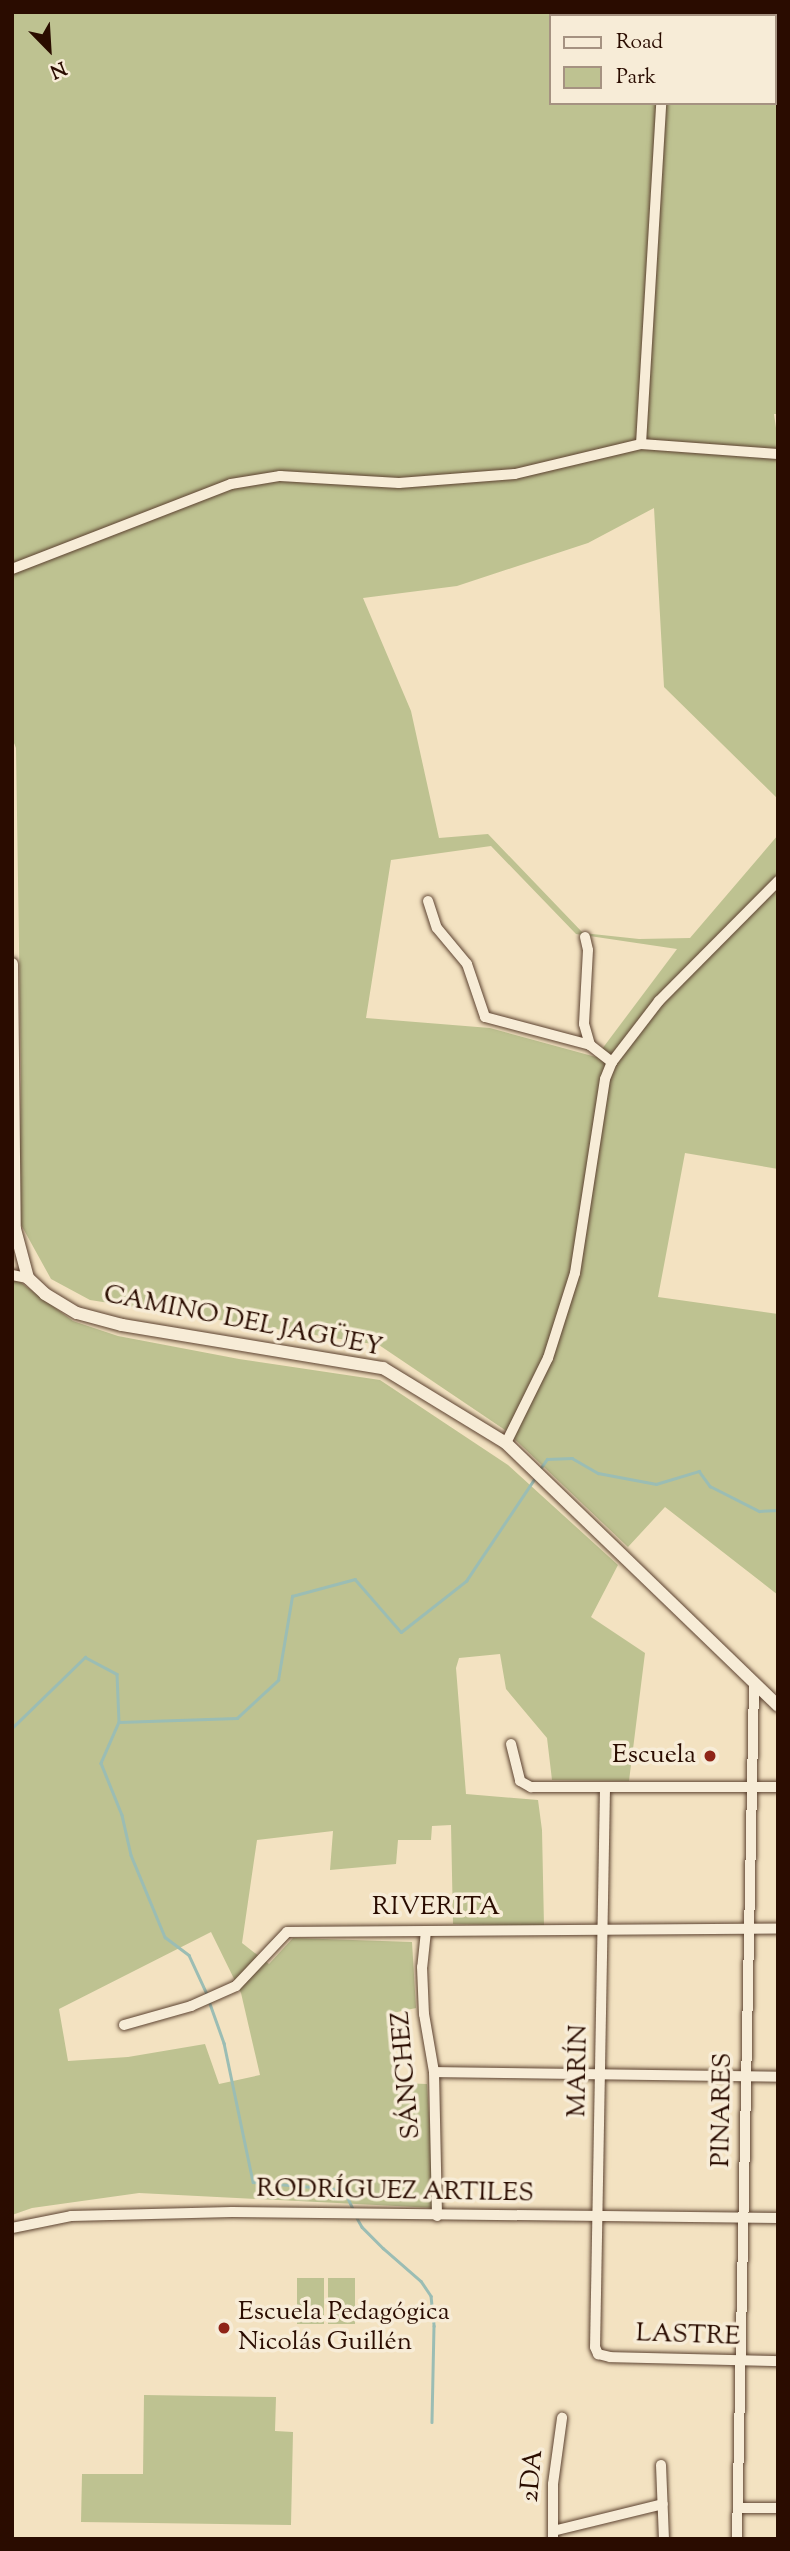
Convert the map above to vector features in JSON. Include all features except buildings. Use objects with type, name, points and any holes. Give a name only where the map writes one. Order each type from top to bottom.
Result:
[{"type":"street","points":[[641,444],[661,105]]},
{"type":"street","points":[[12,569],[230,484],[281,476],[399,483],[514,474],[641,444],[778,454]]},
{"type":"street","points":[[506,1443],[548,1358],[575,1273],[605,1079],[612,1062],[659,1001],[778,881]]},
{"type":"street","points":[[428,901],[437,928],[467,964],[485,1017],[590,1045],[612,1062]]},
{"type":"street","points":[[585,937],[588,950],[584,1024],[590,1045]]},
{"type":"street","points":[[12,964],[15,1229],[28,1278]]},
{"type":"street","name":"CAMINO DEL JAGÜEY","points":[[12,1275],[28,1278],[45,1294],[77,1313],[122,1325],[383,1368],[506,1443],[778,1706]]},
{"type":"street","name":"PINARES","points":[[737,2539],[754,1683]]},
{"type":"street","points":[[511,1744],[520,1781],[531,1787],[778,1787]]},
{"type":"street","name":"MARÍN","points":[[598,2354],[595,2347],[605,1931],[605,1788]]},
{"type":"street","name":"RIVERITA","points":[[124,2025],[191,2006],[236,1986],[287,1932],[778,1929]]},
{"type":"street","name":"SÁNCHEZ","points":[[426,1931],[422,1967],[424,2014],[434,2072],[438,2216]]},
{"type":"street","points":[[434,2072],[778,2077]]},
{"type":"street","name":"RODRÍGUEZ ARTILES","points":[[12,2228],[71,2216],[232,2212],[778,2218]]},
{"type":"street","name":"LASTRE","points":[[598,2354],[610,2357],[778,2361]]},
{"type":"street","name":"2DA","points":[[553,2535],[553,2484],[562,2418]]},
{"type":"street","points":[[662,2466],[664,2539]]},
{"type":"street","points":[[553,2535],[663,2504]]},
{"type":"street","points":[[738,2508],[778,2508]]},
{"type":"green space","points":[[12,12],[778,12],[778,414],[774,414],[778,442],[778,799],[664,687],[654,508],[588,543],[457,586],[363,598],[411,711],[439,838],[488,834],[583,933],[639,939],[690,938],[778,835],[778,1169],[685,1153],[658,1297],[778,1314],[778,1595],[665,1507],[628,1547],[505,1430],[379,1345],[90,1300],[51,1279],[19,1221],[21,1077],[16,748],[12,738]],"holes":[[[491,846],[576,934],[677,949],[596,1057],[490,1028],[366,1018],[391,860]]]},
{"type":"green space","points":[[12,1276],[73,1321],[118,1336],[239,1359],[380,1380],[508,1465],[618,1565],[591,1617],[645,1653],[629,1781],[552,1780],[547,1738],[506,1689],[500,1654],[459,1658],[456,1668],[466,1794],[538,1800],[542,1830],[544,1926],[453,1924],[451,1825],[432,1826],[431,1840],[398,1840],[396,1864],[330,1870],[333,1831],[257,1840],[242,1943],[269,1964],[293,1938],[412,1942],[416,2008],[388,2014],[398,2083],[427,2084],[435,2208],[139,2193],[32,2208],[12,2215]],"holes":[[[211,1932],[241,1993],[260,2075],[219,2084],[205,2044],[128,2057],[68,2061],[59,2009]]]},
{"type":"green space","points":[[297,2278],[324,2278],[324,2324],[297,2324]]},
{"type":"green space","points":[[328,2278],[355,2278],[355,2324],[328,2324]]},
{"type":"green space","points":[[144,2395],[276,2397],[275,2431],[293,2432],[291,2525],[81,2522],[82,2474],[143,2474]]},
{"type":"waterway","points":[[540,1469],[547,1459],[572,1458],[598,1473],[656,1484],[699,1471],[710,1486],[759,1511],[778,1510]]},
{"type":"waterway","points":[[12,1728],[85,1657],[117,1674],[119,1722],[237,1718],[278,1680],[292,1596],[355,1579],[401,1632],[466,1581],[535,1478]]},
{"type":"waterway","points":[[119,1722],[101,1763],[122,1815],[131,1855],[165,1937],[189,1955],[207,1994]]},
{"type":"waterway","points":[[209,2001],[224,2043],[253,2182],[336,2189],[346,2194],[353,2209]]},
{"type":"waterway","points":[[357,2218],[362,2227],[383,2248],[421,2281],[431,2296],[434,2326],[432,2422]]},
{"type":"place","name":"Escuela","points":[[710,1756]]},
{"type":"place","name":"Escuela Pedagógica Nicolás Guillén","points":[[224,2328]]}]
